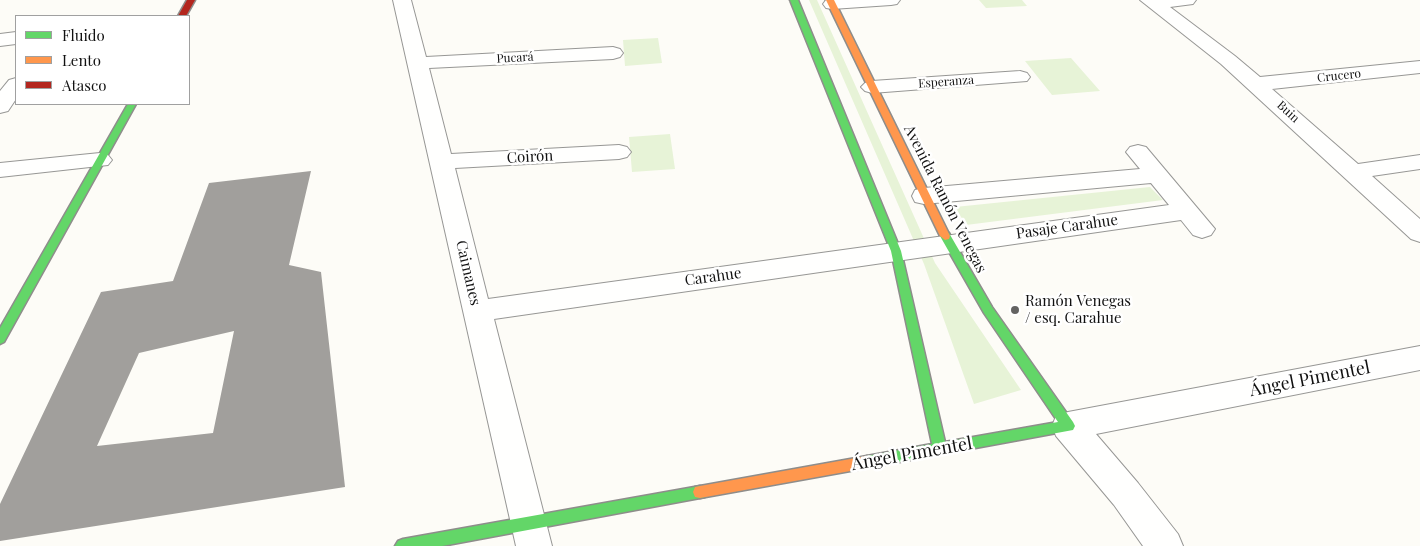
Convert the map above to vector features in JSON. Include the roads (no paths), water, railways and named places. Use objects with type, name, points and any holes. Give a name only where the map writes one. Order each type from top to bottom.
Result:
[{"type":"street","points":[[183,15],[191,0]]},
{"type":"street","name":"Caimanes","points":[[402,0],[531,535]]},
{"type":"street","points":[[794,0],[896,251],[940,449]]},
{"type":"street","points":[[831,2],[891,0]]},
{"type":"street","points":[[1151,2],[1187,0]]},
{"type":"street","name":"Avenida Ramón Venegas","points":[[831,2],[948,243],[988,310],[1068,426]]},
{"type":"street","name":"Buin","points":[[1151,2],[1206,41],[1257,84],[1420,233]]},
{"type":"street","points":[[0,40],[15,38]]},
{"type":"street","name":"Pucará","points":[[417,63],[613,53]]},
{"type":"street","name":"Crucero","points":[[1257,84],[1420,67]]},
{"type":"street","name":"Esperanza","points":[[872,87],[1020,77]]},
{"type":"street","points":[[0,106],[15,85]]},
{"type":"street","points":[[0,339],[131,105]]},
{"type":"street","name":"Coirón","points":[[441,162],[619,152]]},
{"type":"street","name":"Pasaje Carahue","points":[[948,243],[1195,220],[1138,152]]},
{"type":"street","points":[[0,170],[100,160]]},
{"type":"street","points":[[1353,172],[1420,162]]},
{"type":"street","points":[[924,196],[1157,176]]},
{"type":"street","name":"Carahue","points":[[477,311],[948,243]]},
{"type":"street","name":"Ángel Pimentel","points":[[403,546],[531,535],[940,449],[1420,358]]},
{"type":"street","points":[[1068,426],[1126,494],[1165,546]]},
{"type":"place","name":"Ramón Venegas / esq. Carahue","points":[[1015,310]]}]
